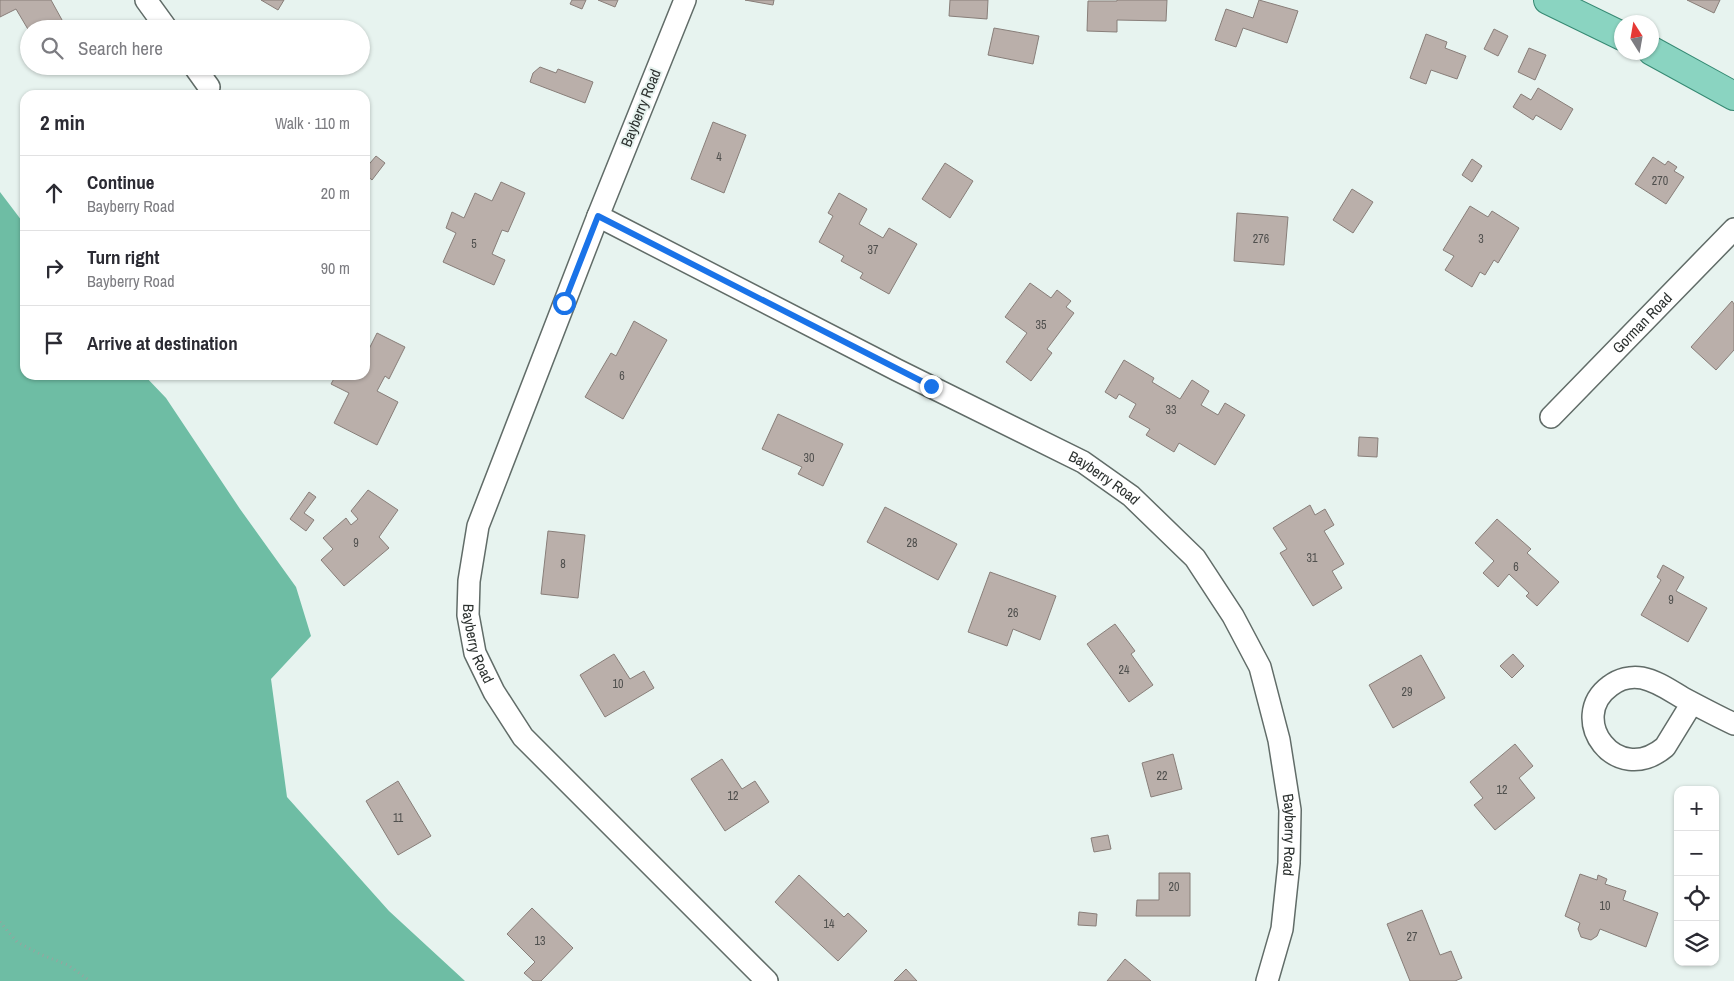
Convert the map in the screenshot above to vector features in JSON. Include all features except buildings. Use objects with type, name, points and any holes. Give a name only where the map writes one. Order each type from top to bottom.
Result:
[{"type":"main road","points":[[1548,0],[1614,32]]},
{"type":"main road","points":[[1659,55],[1734,96]]},
{"type":"street","points":[[146,0],[160,20]]},
{"type":"street","name":"Bayberry Road","points":[[685,0],[598,216],[478,526],[469,581],[468,615],[475,653],[494,692],[523,737],[767,981]]},
{"type":"street","points":[[200,75],[209,87]]},
{"type":"street","name":"Bayberry Road","points":[[598,216],[897,370],[1083,462],[1131,496],[1195,558],[1233,616],[1260,667],[1279,740],[1290,810],[1289,863],[1282,928],[1268,981]]},
{"type":"street","name":"Gorman Road","points":[[1551,417],[1734,229]]},
{"type":"street","points":[[1692,703],[1665,747],[1658,753],[1642,760],[1624,759],[1608,751],[1594,728],[1594,710],[1602,693],[1616,681],[1625,678],[1649,680],[1734,724]]},
{"type":"path","points":[[0,922],[17,942],[42,955],[68,965],[90,981]]},
{"type":"green space","points":[[0,192],[20,218],[20,380],[149,380],[166,398],[240,509],[296,587],[311,636],[271,679],[287,797],[389,911],[465,981],[0,981]]},
{"type":"route","points":[[564,303],[598,216],[931,386]]}]
